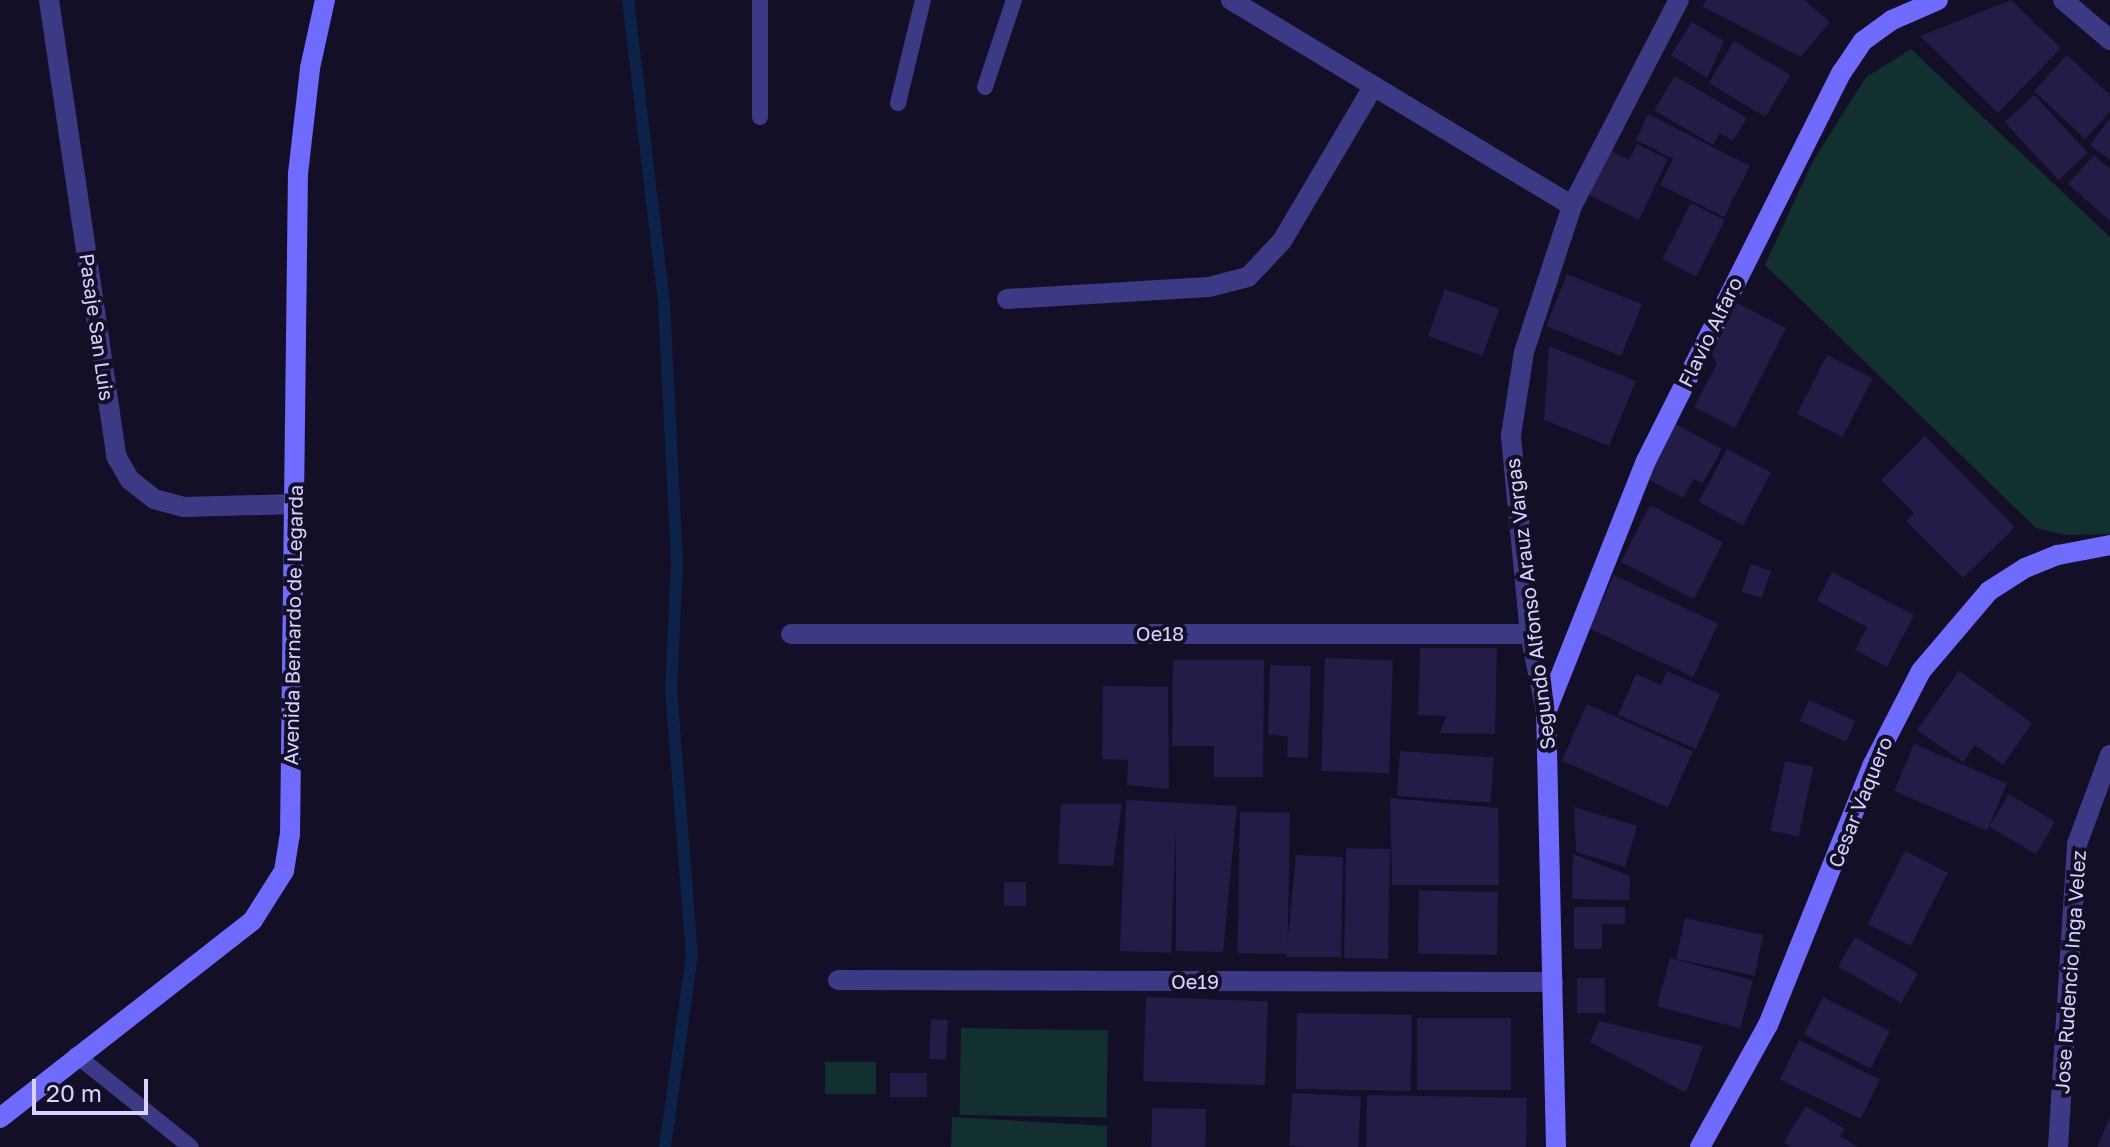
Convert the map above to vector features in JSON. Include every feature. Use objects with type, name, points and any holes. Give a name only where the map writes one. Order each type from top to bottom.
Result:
[{"type":"street","name":"Pasaje San Luis","points":[[49,0],[116,456],[142,490],[183,507],[295,504]]},
{"type":"street","name":"Avenida Bernardo de Legarda","points":[[0,1118],[76,1055],[253,920],[279,886],[290,835],[298,174],[310,68],[325,0]]},
{"type":"street","points":[[1231,0],[1572,206]]},
{"type":"street","name":"Segundo Alfonso Arauz Vargas","points":[[1556,1147],[1546,712],[1530,634],[1511,435],[1524,352],[1572,206],[1679,0]]},
{"type":"street","name":"Flavio Alfaro","points":[[1546,712],[1646,461],[1842,72],[1863,41],[1892,20],[1938,0]]},
{"type":"street","points":[[2063,0],[2110,40]]},
{"type":"street","points":[[1007,299],[1209,287],[1248,277],[1282,241],[1373,87]]},
{"type":"street","name":"Cesar Vaquero","points":[[1700,1147],[1768,1025],[1872,766],[1921,671],[1989,591],[2025,568],[2058,555],[2110,545]]},
{"type":"street","name":"Oe18","points":[[791,634],[1530,634]]},
{"type":"street","name":"Jose Rudencio Inga Velez","points":[[2058,1147],[2077,844],[2110,755]]},
{"type":"street","name":"Oe19","points":[[838,980],[1553,982]]},
{"type":"lane","points":[[760,0],[760,117]]},
{"type":"lane","points":[[898,103],[923,0]]},
{"type":"lane","points":[[985,87],[1014,0]]},
{"type":"lane","points":[[76,1055],[191,1147]]},
{"type":"green space","points":[[1911,49],[2110,237],[2110,534],[2065,535],[2036,528],[1765,265],[1813,161],[1866,77]]},
{"type":"green space","points":[[961,1028],[1108,1031],[1106,1118],[959,1115]]},
{"type":"green space","points":[[825,1062],[876,1062],[876,1094],[825,1094]]},
{"type":"green space","points":[[952,1117],[1107,1126],[1107,1147],[951,1147]]},
{"type":"building","points":[[1706,0],[1804,0],[1830,22],[1801,57],[1703,7]]},
{"type":"building","points":[[2011,0],[2061,48],[1998,113],[1920,36]]},
{"type":"building","points":[[1692,22],[1724,41],[1707,78],[1671,55]]},
{"type":"building","points":[[1734,41],[1791,75],[1765,117],[1709,83]]},
{"type":"building","points":[[2067,55],[2110,95],[2110,112],[2085,139],[2034,91]]},
{"type":"building","points":[[1675,76],[1747,118],[1733,141],[1720,133],[1713,145],[1654,110]]},
{"type":"building","points":[[2034,95],[2088,153],[2059,180],[2005,122]]},
{"type":"building","points":[[1648,114],[1750,166],[1724,217],[1660,185],[1673,159],[1636,140]]},
{"type":"building","points":[[2110,118],[2110,160],[2090,145]]},
{"type":"building","points":[[1637,144],[1668,159],[1639,220],[1589,195],[1611,151],[1629,160]]},
{"type":"building","points":[[2094,155],[2110,169],[2110,221],[2068,184]]},
{"type":"building","points":[[1691,203],[1725,220],[1696,276],[1662,259]]},
{"type":"building","points":[[1567,274],[1642,304],[1621,356],[1546,326]]},
{"type":"building","points":[[1445,289],[1500,309],[1482,356],[1428,336]]},
{"type":"building","points":[[1735,302],[1786,328],[1735,428],[1694,407],[1717,364],[1710,351]]},
{"type":"building","points":[[1549,346],[1636,381],[1609,446],[1544,420]]},
{"type":"building","points":[[1827,355],[1872,378],[1842,437],[1797,414]]},
{"type":"building","points":[[1674,423],[1722,449],[1703,483],[1694,479],[1683,498],[1644,477]]},
{"type":"building","points":[[1925,436],[2015,527],[1963,578],[1906,521],[1914,513],[1881,480]]},
{"type":"building","points":[[1727,449],[1771,472],[1743,525],[1699,502]]},
{"type":"building","points":[[1650,505],[1723,542],[1694,599],[1621,562]]},
{"type":"building","points":[[1751,564],[1771,571],[1761,598],[1742,591]]},
{"type":"building","points":[[1832,572],[1914,615],[1887,667],[1855,650],[1867,627],[1817,601]]},
{"type":"building","points":[[1614,575],[1718,624],[1693,677],[1589,628]]},
{"type":"building","points":[[1420,648],[1497,648],[1495,734],[1440,733],[1446,716],[1418,715]]},
{"type":"building","points":[[1325,658],[1393,660],[1389,773],[1321,771]]},
{"type":"building","points":[[1173,660],[1264,660],[1263,777],[1214,777],[1214,746],[1172,746]]},
{"type":"building","points":[[1270,665],[1311,666],[1308,758],[1287,757],[1288,736],[1268,735]]},
{"type":"building","points":[[1667,671],[1720,694],[1696,749],[1618,715],[1636,674],[1661,685]]},
{"type":"building","points":[[1959,671],[2032,723],[2003,765],[1975,745],[1963,762],[1917,730]]},
{"type":"building","points":[[1103,686],[1168,687],[1169,789],[1127,785],[1128,760],[1102,759]]},
{"type":"building","points":[[1809,700],[1856,721],[1846,742],[1800,721]]},
{"type":"building","points":[[1587,704],[1693,751],[1668,808],[1562,761]]},
{"type":"building","points":[[1914,744],[2007,783],[1987,830],[1894,791]]},
{"type":"building","points":[[1400,751],[1494,758],[1491,802],[1397,796]]},
{"type":"building","points":[[1785,761],[1813,767],[1799,836],[1770,830]]},
{"type":"building","points":[[2009,794],[2055,822],[2036,854],[1989,827]]},
{"type":"building","points":[[1390,798],[1498,808],[1499,885],[1392,885]]},
{"type":"building","points":[[1126,800],[1237,806],[1223,952],[1176,951],[1176,827],[1171,953],[1120,951]]},
{"type":"building","points":[[1061,804],[1122,804],[1113,866],[1058,864]]},
{"type":"building","points":[[1574,807],[1637,826],[1625,867],[1576,852]]},
{"type":"building","points":[[1240,812],[1290,813],[1288,954],[1238,953]]},
{"type":"building","points":[[1346,848],[1390,849],[1388,959],[1344,958]]},
{"type":"building","points":[[1905,851],[1948,873],[1911,946],[1868,924]]},
{"type":"building","points":[[1573,854],[1630,876],[1629,900],[1572,899]]},
{"type":"building","points":[[1296,855],[1343,857],[1341,957],[1286,957]]},
{"type":"building","points":[[1004,882],[1026,882],[1026,906],[1004,906]]},
{"type":"building","points":[[1419,891],[1498,892],[1497,955],[1418,954]]},
{"type":"building","points":[[1574,907],[1625,907],[1625,924],[1602,924],[1602,949],[1574,949]]},
{"type":"building","points":[[1685,918],[1763,935],[1755,976],[1676,959]]},
{"type":"building","points":[[1855,937],[1918,974],[1901,1003],[1838,966]]},
{"type":"building","points":[[1670,958],[1753,980],[1740,1029],[1657,1006]]},
{"type":"building","points":[[1577,978],[1605,978],[1605,1013],[1577,1013]]},
{"type":"building","points":[[1146,997],[1268,1001],[1265,1085],[1143,1081]]},
{"type":"building","points":[[1823,997],[1890,1031],[1871,1068],[1804,1034]]},
{"type":"building","points":[[1297,1013],[1412,1015],[1411,1091],[1296,1089]]},
{"type":"building","points":[[1417,1018],[1511,1018],[1511,1090],[1417,1090]]},
{"type":"building","points":[[931,1019],[948,1020],[946,1060],[929,1059]]},
{"type":"building","points":[[1599,1021],[1703,1046],[1686,1093],[1590,1042]]},
{"type":"building","points":[[1799,1040],[1880,1079],[1861,1119],[1780,1080]]},
{"type":"building","points":[[890,1073],[927,1073],[927,1097],[890,1097]]},
{"type":"building","points":[[1292,1093],[1361,1097],[1358,1147],[1289,1146]]},
{"type":"building","points":[[1367,1095],[1527,1098],[1526,1147],[1366,1147]]},
{"type":"building","points":[[1806,1106],[1845,1129],[1840,1136],[1858,1147],[1791,1147],[1784,1142]]},
{"type":"building","points":[[1152,1108],[1206,1109],[1205,1147],[1151,1147]]},
{"type":"building","points":[[2110,1117],[2110,1147],[2097,1147]]},
{"type":"waterway","points":[[628,0],[664,304],[677,564],[671,689],[692,955],[665,1147]]}]
